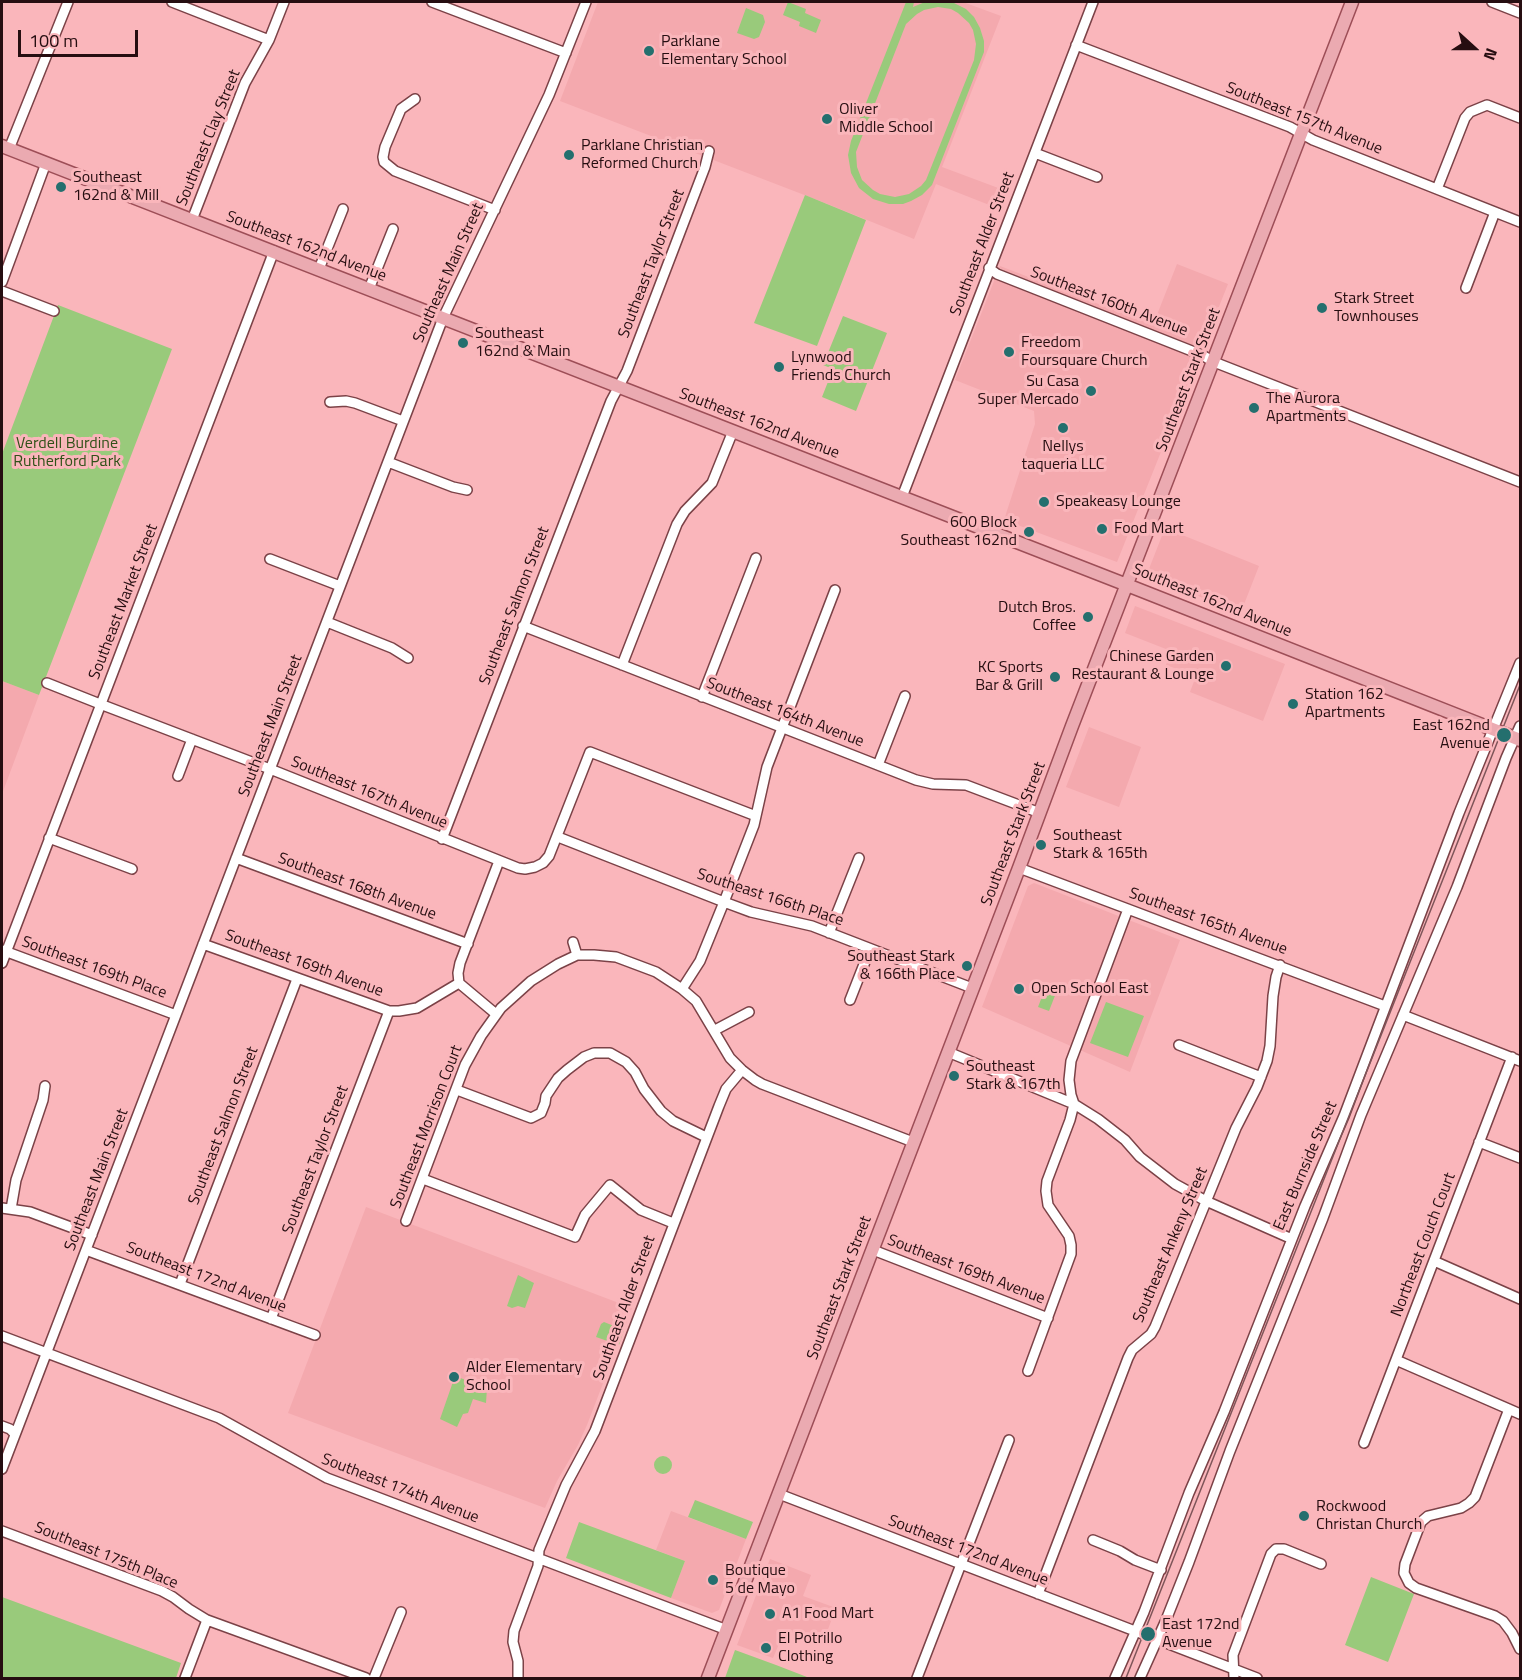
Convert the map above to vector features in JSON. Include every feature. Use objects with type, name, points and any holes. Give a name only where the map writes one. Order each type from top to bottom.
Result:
[{"type":"main road","name":"Southeast Stark Street","points":[[708,1678],[1353,2]]},
{"type":"main road","name":"Southeast 162nd Avenue","points":[[5,148],[274,251],[1508,736]]},
{"type":"street","points":[[5,148],[68,2]]},
{"type":"street","points":[[172,2],[269,40]]},
{"type":"street","name":"Southeast Clay Street","points":[[192,220],[245,83],[269,40],[284,2]]},
{"type":"street","points":[[432,2],[566,53]]},
{"type":"street","name":"Southeast Main Street","points":[[2,1469],[443,318],[549,95],[586,2]]},
{"type":"street","name":"Southeast Alder Street","points":[[902,497],[1093,2]]},
{"type":"street","points":[[1492,2],[1521,13]]},
{"type":"street","name":"Southeast 157th Avenue","points":[[1076,45],[1290,127],[1319,142],[1521,222]]},
{"type":"street","points":[[415,99],[401,109],[385,147],[384,162],[395,171],[495,210]]},
{"type":"street","points":[[1437,189],[1465,118],[1470,112],[1487,105],[1521,118]]},
{"type":"street","name":"Southeast Taylor Street","points":[[619,386],[627,371],[709,151]]},
{"type":"street","points":[[1035,153],[1097,177]]},
{"type":"street","points":[[2,282],[46,164]]},
{"type":"street","points":[[319,269],[343,209]]},
{"type":"street","points":[[1466,288],[1495,212]]},
{"type":"street","points":[[369,289],[393,229]]},
{"type":"street","name":"Southeast Market Street","points":[[2,963],[4,950],[274,251]]},
{"type":"street","name":"Southeast 160th Avenue","points":[[989,268],[997,274],[1171,342],[1214,362],[1521,482]]},
{"type":"street","points":[[2,291],[54,311]]},
{"type":"street","name":"Southeast Salmon Street","points":[[442,838],[611,401],[619,386]]},
{"type":"street","points":[[330,402],[355,403],[403,422]]},
{"type":"street","points":[[622,665],[677,524],[685,511],[712,483],[733,431]]},
{"type":"street","points":[[388,462],[453,487],[467,489]]},
{"type":"street","points":[[702,697],[756,558]]},
{"type":"street","points":[[270,559],[340,586]]},
{"type":"street","points":[[682,989],[700,961],[724,902],[756,816],[764,778],[835,590]]},
{"type":"street","points":[[327,622],[392,648],[408,658]]},
{"type":"street","name":"Southeast 164th Avenue","points":[[523,626],[925,783],[966,785],[1040,813]]},
{"type":"street","name":"East Burnside Street","points":[[1140,1678],[1196,1542],[1361,1115],[1456,887],[1506,758],[1521,663]]},
{"type":"street","name":"Southeast 167th Avenue","points":[[47,683],[499,861],[525,869],[536,867],[543,862],[549,856],[558,837]]},
{"type":"street","points":[[878,765],[905,696]]},
{"type":"street","name":"East Burnside Street","points":[[1115,1678],[1161,1570],[1189,1493],[1347,1108],[1459,813],[1508,736],[1521,726]]},
{"type":"street","points":[[178,776],[192,739]]},
{"type":"street","points":[[558,837],[590,752],[756,816]]},
{"type":"street","name":"Southeast 166th Place","points":[[558,837],[751,912],[796,922],[829,933],[972,988]]},
{"type":"street","points":[[49,838],[132,869]]},
{"type":"street","name":"Southeast 168th Avenue","points":[[236,858],[468,944]]},
{"type":"street","points":[[829,933],[859,858]]},
{"type":"street","points":[[499,861],[458,974],[459,983],[496,1014],[531,981],[558,964],[577,955],[616,957],[656,972],[696,1001],[727,1053],[742,1070],[762,1084],[913,1142]]},
{"type":"street","name":"Southeast 165th Avenue","points":[[1019,868],[1385,1006]]},
{"type":"street","points":[[1028,1371],[1071,1254],[1067,1232],[1048,1205],[1046,1191],[1047,1181],[1074,1104],[1069,1080],[1071,1060],[1128,909]]},
{"type":"street","points":[[573,942],[577,955]]},
{"type":"street","name":"Southeast 169th Avenue","points":[[203,944],[390,1011],[417,1008],[459,983]]},
{"type":"street","points":[[850,1000],[870,949]]},
{"type":"street","name":"Southeast 169th Place","points":[[4,950],[176,1015]]},
{"type":"street","name":"Southeast Ankeny Street","points":[[1038,1594],[1131,1350],[1155,1327],[1236,1128],[1261,1077],[1270,1046],[1274,986],[1280,965]]},
{"type":"street","name":"Southeast Salmon Street","points":[[180,1284],[297,979]]},
{"type":"street","name":"Southeast Taylor Street","points":[[271,1319],[390,1011]]},
{"type":"street","points":[[715,1030],[749,1012]]},
{"type":"street","name":"Southeast Morrison Court","points":[[406,1221],[471,1051],[496,1014]]},
{"type":"street","points":[[1403,1015],[1516,1059]]},
{"type":"street","points":[[1179,1045],[1261,1077]]},
{"type":"street","points":[[948,1052],[1074,1104],[1129,1137],[1140,1157],[1175,1184],[1206,1201],[1292,1239]]},
{"type":"street","points":[[457,1090],[531,1118],[541,1113],[552,1086],[567,1070],[584,1057],[594,1053],[610,1053],[626,1062],[635,1072],[651,1100],[667,1116],[706,1137]]},
{"type":"street","name":"Northeast Couch Court","points":[[1364,1443],[1479,1142],[1516,1059]]},
{"type":"street","name":"Southeast Alder Street","points":[[518,1678],[518,1661],[513,1642],[514,1632],[538,1566],[538,1550],[566,1485],[595,1431],[726,1089],[742,1070]]},
{"type":"street","points":[[45,1086],[43,1100],[6,1208],[45,1217],[92,1235]]},
{"type":"street","points":[[1479,1142],[1521,1158]]},
{"type":"street","points":[[423,1179],[575,1237],[585,1215],[610,1185],[641,1210],[673,1223]]},
{"type":"street","name":"Southeast 172nd Avenue","points":[[86,1250],[315,1335]]},
{"type":"street","name":"Southeast 169th Avenue","points":[[873,1250],[1048,1318]]},
{"type":"street","points":[[1434,1261],[1521,1299]]},
{"type":"street","name":"Southeast 174th Avenue","points":[[2,1336],[219,1418],[327,1478],[727,1630]]},
{"type":"street","points":[[1396,1360],[1521,1414]]},
{"type":"street","points":[[1509,1409],[1474,1497],[1461,1508],[1428,1516],[1421,1522],[1405,1564],[1404,1573],[1409,1584],[1416,1588],[1503,1621],[1516,1631],[1521,1649]]},
{"type":"street","points":[[2,1426],[15,1434]]},
{"type":"street","points":[[917,1678],[1009,1440]]},
{"type":"street","name":"Southeast 172nd Avenue","points":[[779,1494],[1146,1636],[1234,1674],[1257,1678]]},
{"type":"street","name":"Southeast 175th Place","points":[[2,1531],[168,1594],[207,1620],[366,1678]]},
{"type":"street","points":[[1094,1540],[1161,1570]]},
{"type":"street","points":[[1234,1674],[1233,1655],[1271,1554],[1276,1549],[1284,1549],[1321,1564]]},
{"type":"street","points":[[374,1678],[401,1611]]},
{"type":"street","points":[[185,1678],[207,1620]]},
{"type":"shaded area","name":"Oliver Middle School","points":[[598,2],[963,2],[1001,16],[942,167],[1009,192],[1002,210],[936,184],[914,239],[560,101]]},
{"type":"shaded area","points":[[1177,264],[1228,284],[1117,562],[1004,520],[1035,424],[1034,411],[955,380],[1000,266],[1153,325]]},
{"type":"shaded area","points":[[1165,528],[1259,566],[1241,612],[1152,579],[1147,574]]},
{"type":"shaded area","points":[[1135,606],[1285,664],[1263,721],[1190,692],[1196,676],[1166,665],[1171,651],[1125,633]]},
{"type":"shaded area","points":[[2,681],[39,695],[2,794]]},
{"type":"shaded area","points":[[1089,727],[1141,747],[1119,807],[1066,787]]},
{"type":"shaded area","points":[[1034,883],[1180,940],[1130,1072],[982,1007],[1028,886]]},
{"type":"shaded area","name":"Alder Elementary School","points":[[366,1207],[632,1308],[587,1425],[545,1508],[288,1413]]},
{"type":"shaded area","points":[[671,1511],[746,1539],[719,1610],[712,1613],[671,1598],[685,1561],[656,1550]]},
{"type":"shaded area","points":[[770,1559],[811,1575],[803,1596],[836,1608],[822,1645],[785,1630],[773,1658],[737,1645]]},
{"type":"green space","points":[[788,2],[806,9],[805,13],[821,20],[816,33],[799,26],[800,22],[783,15]]},
{"type":"green space","points":[[906,2],[914,2],[913,7],[925,2],[952,2],[966,9],[980,28],[984,41],[984,52],[932,185],[922,195],[903,204],[889,204],[873,199],[859,188],[851,173],[848,155],[851,141]],"holes":[[[938,7],[951,9],[969,23],[973,30],[976,44],[974,60],[926,180],[909,194],[895,197],[880,194],[862,180],[857,167],[856,152],[906,24],[924,10]]]},
{"type":"green space","points":[[746,8],[763,15],[765,22],[759,37],[754,39],[737,33]]},
{"type":"green space","points":[[805,195],[866,220],[817,346],[754,323]]},
{"type":"green space","name":"Verdell Burdine Rutherford Park","points":[[58,305],[172,349],[39,695],[2,681],[2,454]]},
{"type":"green space","points":[[843,316],[887,333],[856,411],[822,397],[833,369],[823,365]]},
{"type":"green space","points":[[1045,989],[1056,993],[1049,1011],[1038,1007]]},
{"type":"green space","points":[[1106,1002],[1144,1016],[1128,1057],[1090,1043]]},
{"type":"green space","points":[[518,1275],[534,1283],[525,1308],[507,1306]]},
{"type":"green space","points":[[604,1322],[624,1330],[619,1345],[596,1337]]},
{"type":"green space","points":[[455,1376],[487,1388],[486,1403],[473,1399],[468,1413],[463,1414],[457,1427],[440,1419]]},
{"type":"green space","points":[[659,1456],[667,1456],[672,1461],[670,1472],[659,1474],[654,1469],[654,1461]]},
{"type":"green space","points":[[695,1500],[753,1522],[746,1539],[688,1517]]},
{"type":"green space","points":[[579,1522],[685,1561],[671,1598],[566,1558]]},
{"type":"green space","points":[[1371,1577],[1414,1594],[1388,1662],[1345,1645]]},
{"type":"green space","points":[[2,1597],[181,1663],[176,1678],[2,1678]]},
{"type":"green space","points":[[735,1650],[807,1677],[725,1678]]},
{"type":"tram line","points":[[1126,1678],[1520,685]]},
{"type":"place","name":"Parklane Elementary School","points":[[649,51]]},
{"type":"place","name":"Oliver Middle School","points":[[827,119]]},
{"type":"place","name":"Parklane Christian Reformed Church","points":[[569,155]]},
{"type":"place","name":"Southeast 162nd & Mill","points":[[61,187]]},
{"type":"place","name":"Stark Street Townhouses","points":[[1322,308]]},
{"type":"place","name":"Southeast 162nd & Main","points":[[463,343]]},
{"type":"place","name":"Freedom Foursquare Church","points":[[1009,352]]},
{"type":"place","name":"Lynwood Friends Church","points":[[779,367]]},
{"type":"place","name":"Su Casa Super Mercado","points":[[1091,391]]},
{"type":"place","name":"The Aurora Apartments","points":[[1254,408]]},
{"type":"place","name":"Nellys taqueria LLC","points":[[1063,428]]},
{"type":"place","name":"Speakeasy Lounge","points":[[1044,502]]},
{"type":"place","name":"Food Mart","points":[[1102,529]]},
{"type":"place","name":"600 Block Southeast 162nd","points":[[1029,532]]},
{"type":"place","name":"Dutch Bros. Coffee","points":[[1088,617]]},
{"type":"place","name":"Chinese Garden Restaurant & Lounge","points":[[1226,666]]},
{"type":"place","name":"KC Sports Bar & Grill","points":[[1055,677]]},
{"type":"place","name":"Station 162 Apartments","points":[[1293,704]]},
{"type":"place","name":"East 162nd Avenue","points":[[1504,735]]},
{"type":"place","name":"Southeast Stark & 165th","points":[[1041,845]]},
{"type":"place","name":"Southeast Stark & 166th Place","points":[[967,966]]},
{"type":"place","name":"Open School East","points":[[1019,989]]},
{"type":"place","name":"Southeast Stark & 167th","points":[[954,1076]]},
{"type":"place","name":"Alder Elementary School","points":[[454,1377]]},
{"type":"place","name":"Rockwood Christan Church","points":[[1304,1516]]},
{"type":"place","name":"Boutique 5 de Mayo","points":[[713,1580]]},
{"type":"place","name":"A1 Food Mart","points":[[770,1614]]},
{"type":"place","name":"East 172nd Avenue","points":[[1148,1634]]},
{"type":"place","name":"El Potrillo Clothing","points":[[766,1648]]}]
